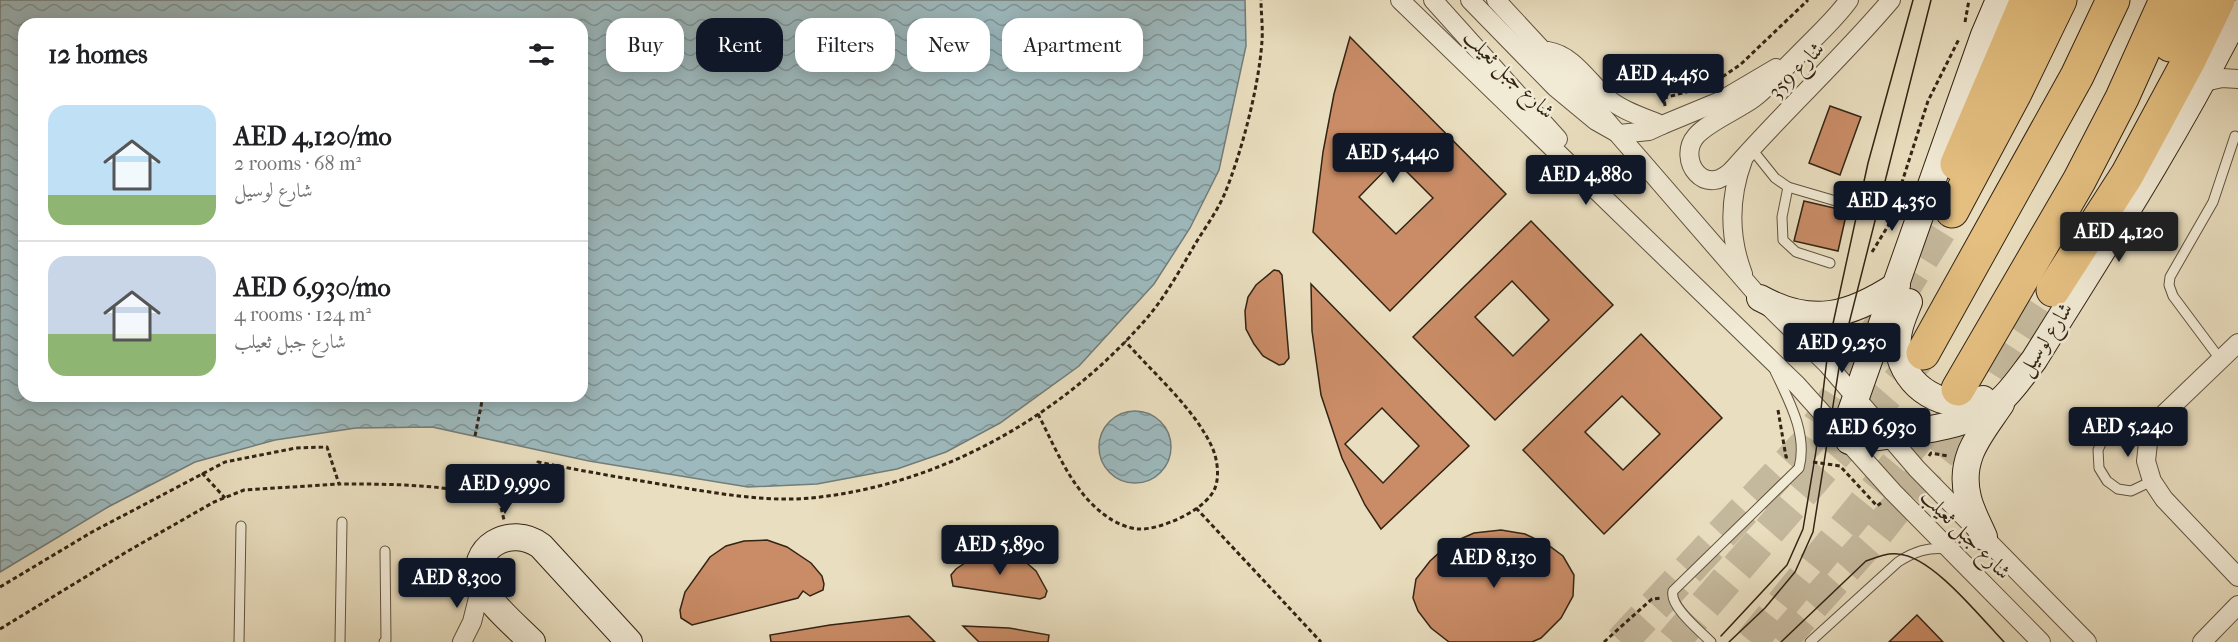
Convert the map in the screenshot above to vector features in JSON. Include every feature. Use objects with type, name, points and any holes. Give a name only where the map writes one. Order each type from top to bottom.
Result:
[{"type":"highway","points":[[2027,0],[1956,165],[1952,186],[1952,211],[2015,93],[2060,0]]},
{"type":"highway","points":[[1923,353],[2077,76],[2113,0]]},
{"type":"highway","points":[[1958,389],[2079,181],[2122,98],[2166,0]]},
{"type":"highway","points":[[2190,0],[2158,75],[2053,290],[2127,175],[2188,62],[2218,0]]},
{"type":"street","name":"شارع جبل ثعيلب","points":[[1400,0],[1769,358],[1846,437],[1893,492],[2041,642]]},
{"type":"street","points":[[1433,0],[1673,266]]},
{"type":"street","points":[[1470,0],[1574,106],[1619,134],[1649,131],[1720,100],[1798,54]]},
{"type":"street","name":"شارع جبل ثعيلب","points":[[1496,0],[1619,134],[1753,290],[1827,364],[1917,469],[2087,642]]},
{"type":"street","name":"شارع 359","points":[[1849,0],[1832,21],[1756,96],[1697,135],[1689,151],[1693,167],[1699,175],[1712,181],[1721,180],[1729,174],[1839,59],[1891,0]]},
{"type":"street","points":[[1846,437],[1856,398],[1999,0]]},
{"type":"street","name":"شارع لوسيل","points":[[1846,437],[1926,430],[1969,418],[1997,404],[2014,387],[2034,360],[2159,159],[2238,13]]},
{"type":"street","points":[[1542,50],[1552,51],[1571,62],[1607,98],[1621,107],[1665,124]]},
{"type":"street","points":[[2200,83],[2222,78],[2238,79]]},
{"type":"street","points":[[1956,115],[1930,242],[1898,333],[1898,347],[1902,362],[1916,384],[1932,396],[1948,403],[1979,401],[2014,387]]},
{"type":"street","points":[[1748,152],[1735,186],[1732,218],[1736,250],[1753,290],[1774,306],[1804,315],[1835,315],[1865,305],[1897,285]]},
{"type":"street","points":[[2238,343],[2165,413],[2154,427],[2148,443],[2146,461],[2152,481],[2164,499],[2238,577]]},
{"type":"street","points":[[1984,537],[1968,499],[1964,474],[1973,446],[2014,387]]},
{"type":"street","points":[[463,642],[476,610],[481,586],[479,568],[486,551],[499,540],[508,537],[525,537],[541,546],[629,642]]},
{"type":"street","points":[[481,586],[485,594],[532,642]]},
{"type":"street","points":[[2202,642],[2238,605]]},
{"type":"street","points":[[463,642],[481,641]]},
{"type":"lane","points":[[2220,359],[2173,296],[2169,285],[2170,277],[2212,202],[2235,136]]},
{"type":"lane","points":[[1748,152],[1788,187],[1846,204]]},
{"type":"lane","points":[[1788,187],[1782,217],[1783,240],[1796,252],[1830,263]]},
{"type":"lane","points":[[1711,642],[1675,605],[1671,596],[1672,591],[1799,468],[1801,459],[1801,432],[1769,358]]},
{"type":"lane","points":[[2152,481],[2131,491],[2118,489],[2107,481],[2099,468],[2098,450],[2105,435],[2121,422],[2136,420],[2154,427]]},
{"type":"lane","points":[[340,642],[342,522]]},
{"type":"lane","points":[[239,642],[241,526]]},
{"type":"lane","points":[[1810,642],[1898,562],[1914,552],[1925,549],[1950,550]]},
{"type":"lane","points":[[384,642],[386,640],[385,551]]},
{"type":"path","points":[[508,537],[499,499],[513,469],[534,475],[538,462],[594,474],[765,499],[820,497],[904,479],[967,456],[1058,401],[1098,368],[1155,308],[1224,196],[1238,155],[1257,80],[1262,40],[1261,0]]},
{"type":"path","points":[[1665,124],[1664,98],[1709,86],[1717,81],[1740,65],[1808,0]]},
{"type":"path","points":[[1872,252],[1888,226],[1928,101],[1964,30],[1969,0]]},
{"type":"path","points":[[1038,414],[1073,481],[1094,507],[1111,519],[1137,530],[1159,527],[1196,508],[1212,494],[1216,481],[1216,463],[1212,448],[1195,419],[1125,342]]},
{"type":"path","points":[[1786,396],[1777,405],[1786,457],[1840,466],[1877,506],[1893,492]]},
{"type":"path","points":[[474,436],[482,402]]},
{"type":"path","points":[[0,587],[92,532],[225,462],[296,448],[327,447],[339,484]]},
{"type":"path","points":[[1917,469],[1931,453],[1967,460]]},
{"type":"path","points":[[202,473],[225,498]]},
{"type":"path","points":[[0,629],[184,518],[244,490],[339,484],[429,485],[499,499]]},
{"type":"path","points":[[1196,508],[1322,642]]},
{"type":"path","points":[[1604,642],[1652,599],[1671,596]]},
{"type":"water","points":[[0,0],[1245,0],[1246,46],[1219,170],[1190,228],[1154,284],[1079,366],[1000,423],[946,452],[897,469],[817,484],[748,487],[589,461],[432,427],[356,428],[275,440],[195,462],[108,507],[0,572]]},
{"type":"water","points":[[1142,411],[1161,421],[1169,433],[1171,447],[1169,461],[1161,473],[1149,481],[1128,483],[1109,473],[1101,461],[1099,440],[1109,421],[1121,413]]},
{"type":"building","points":[[1350,37],[1506,194],[1390,311],[1313,232],[1323,152],[1334,94]],"holes":[[[1395,160],[1433,198],[1396,234],[1359,197]]]},
{"type":"building","points":[[1830,106],[1861,117],[1840,175],[1809,163]]},
{"type":"building","points":[[1804,201],[1847,211],[1838,251],[1794,241]]},
{"type":"building","points":[[1531,221],[1613,305],[1495,420],[1413,337]],"holes":[[[1512,281],[1549,320],[1513,356],[1475,317]]]},
{"type":"building","points":[[1274,270],[1279,271],[1282,275],[1289,358],[1284,364],[1279,365],[1263,356],[1254,344],[1246,329],[1245,311],[1248,297],[1256,285]]},
{"type":"building","points":[[1311,284],[1469,446],[1381,529],[1365,505],[1342,458],[1321,395],[1312,331]],"holes":[[[1382,408],[1419,446],[1383,483],[1345,444]]]},
{"type":"building","points":[[1641,334],[1722,418],[1604,534],[1523,450]],"holes":[[[1622,396],[1660,434],[1623,470],[1585,432]]]},
{"type":"building","points":[[1501,530],[1525,534],[1548,545],[1563,556],[1574,575],[1573,596],[1561,618],[1541,638],[1532,642],[1449,642],[1431,628],[1418,611],[1413,598],[1416,579],[1430,561],[1449,544],[1474,533]]},
{"type":"building","points":[[767,540],[787,547],[811,563],[822,576],[823,590],[810,596],[803,591],[798,598],[692,625],[681,618],[680,610],[685,592],[710,557],[726,546],[744,541]]},
{"type":"building","points":[[995,550],[1010,552],[1036,571],[1047,591],[1045,597],[1040,599],[953,586],[951,575],[956,569],[968,561]]},
{"type":"building","points":[[1917,615],[1943,642],[1889,642]]},
{"type":"building","points":[[909,616],[935,642],[771,642],[770,635]]},
{"type":"building","points":[[963,626],[1009,628],[1049,635],[1048,642],[979,642]]},
{"type":"tunnel","points":[[1621,642],[1807,443],[1952,211]]},
{"type":"tunnel","points":[[1780,642],[1875,535],[1979,404],[2053,290]]},
{"type":"tunnel","points":[[1673,642],[1923,353]]},
{"type":"tunnel","points":[[1751,642],[1958,389]]},
{"type":"tram line","points":[[1721,636],[1787,565],[1803,529],[1816,451],[1829,342],[1868,163],[1913,0]]},
{"type":"tram line","points":[[1729,642],[1765,608],[1795,572],[1813,532],[1841,355],[1931,0]]},
{"type":"tram line","points":[[1781,642],[1866,561],[1894,554],[1911,557],[1940,576],[2004,642]]}]
